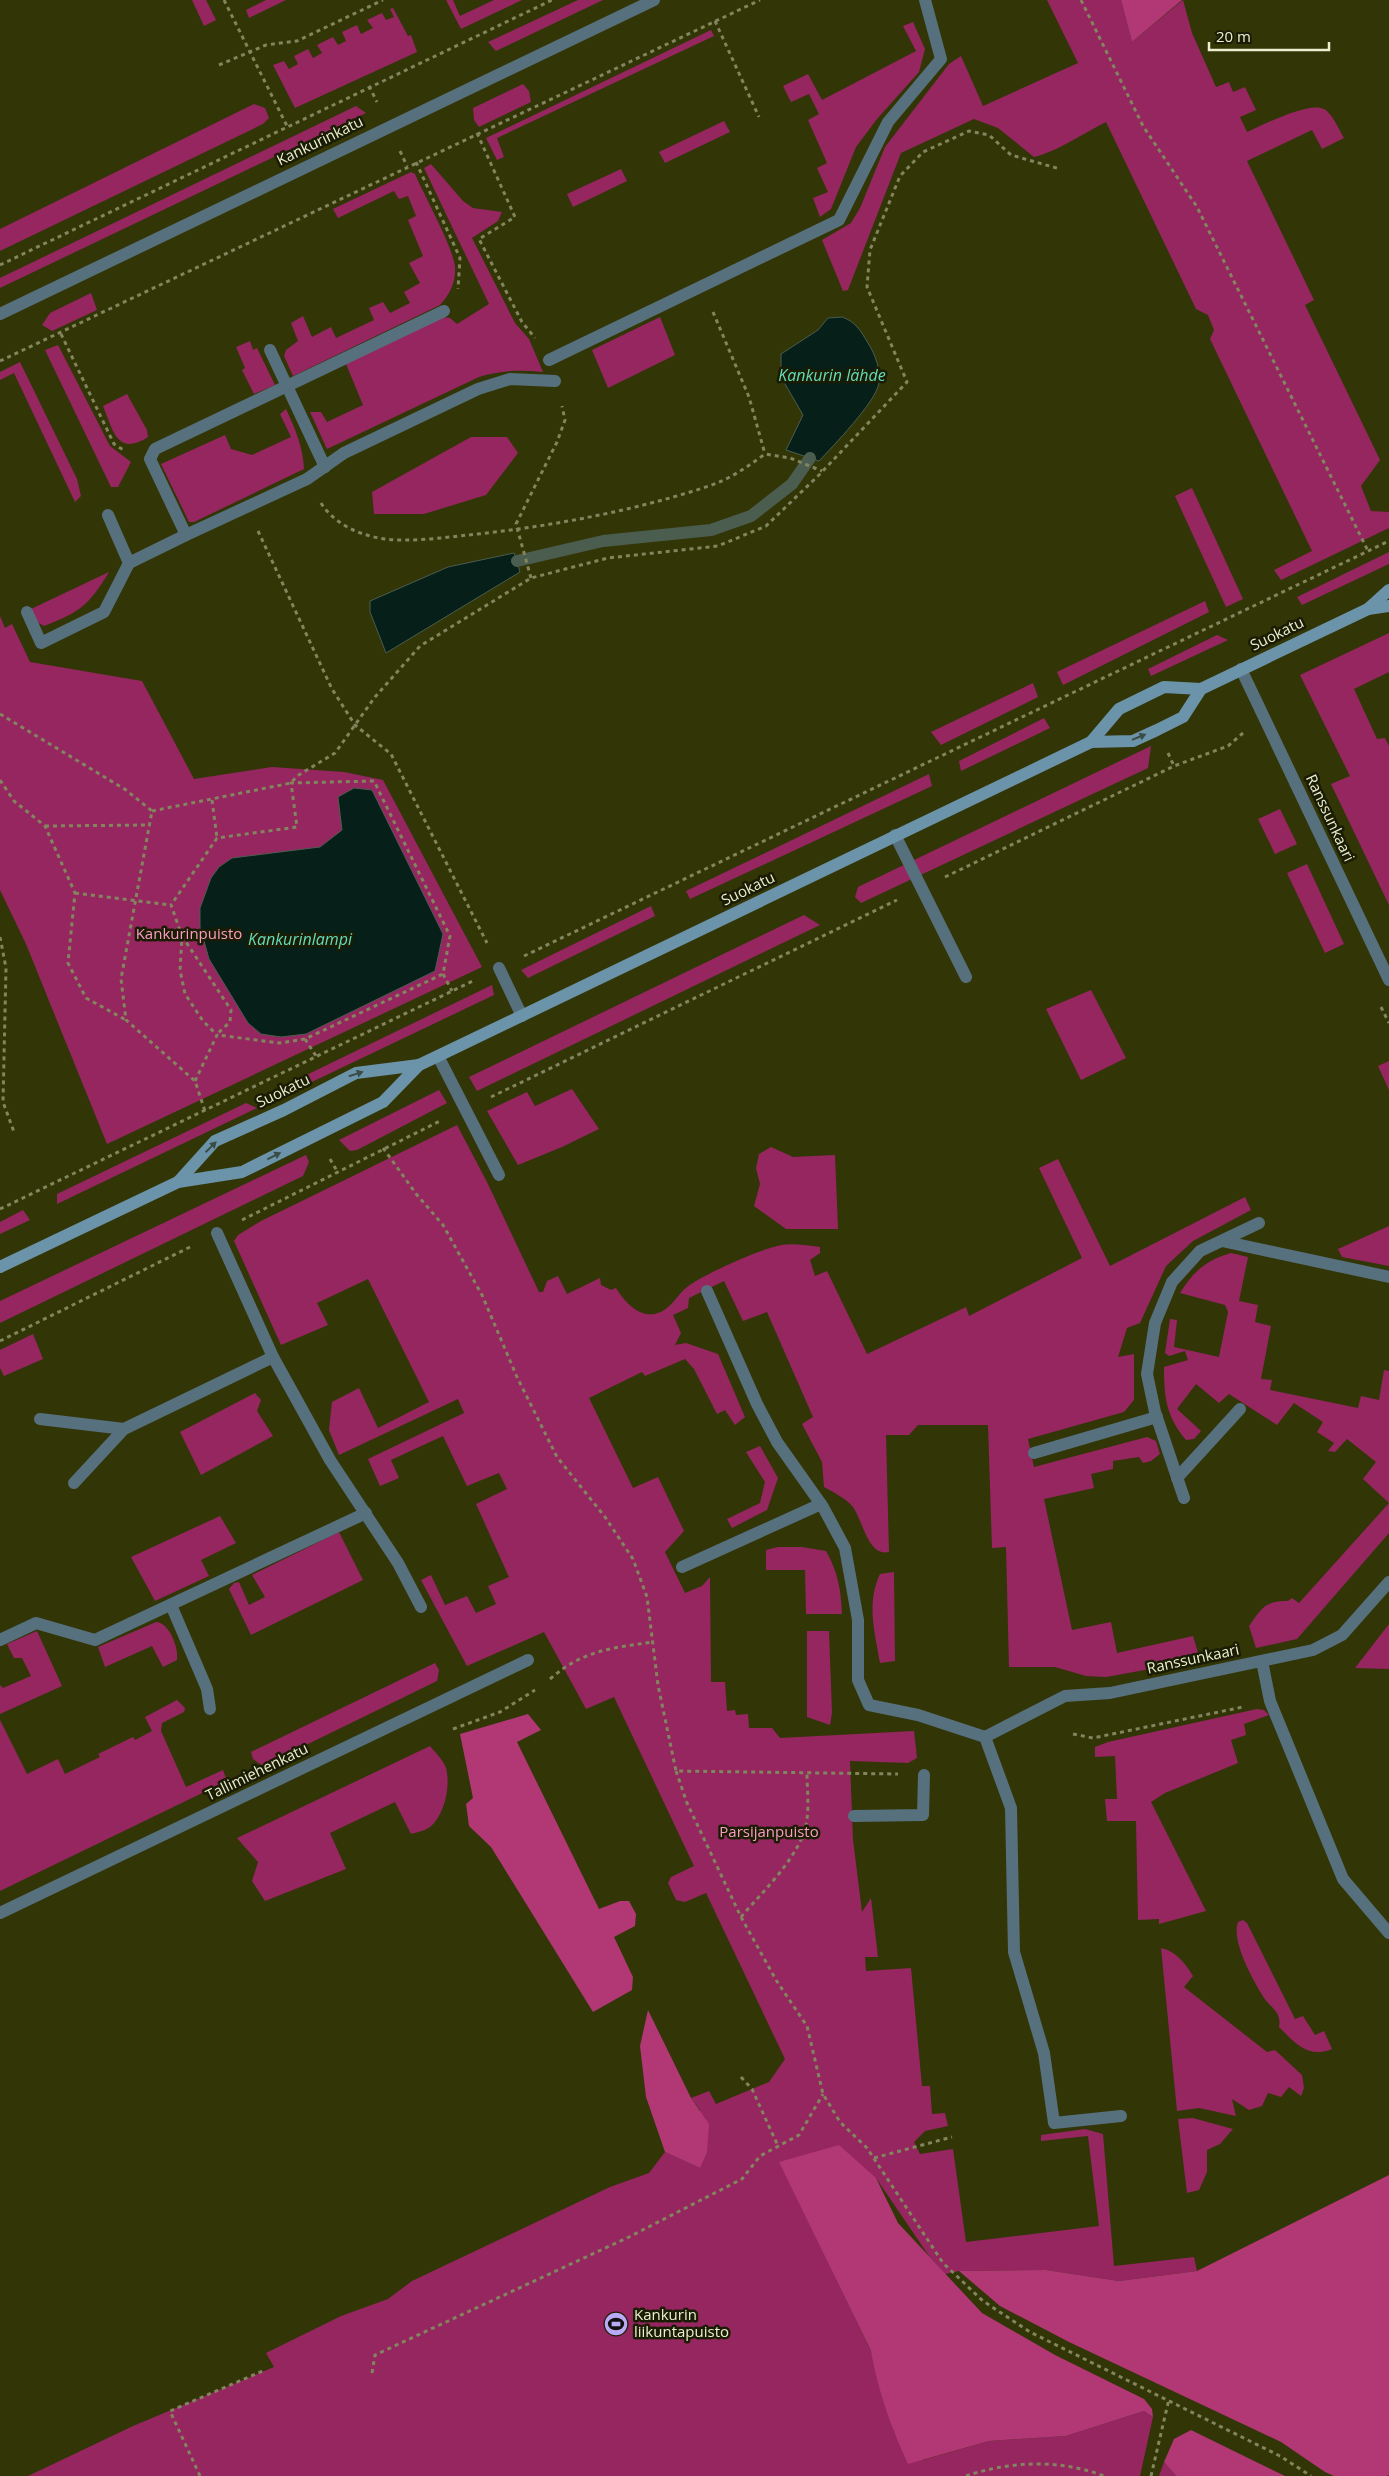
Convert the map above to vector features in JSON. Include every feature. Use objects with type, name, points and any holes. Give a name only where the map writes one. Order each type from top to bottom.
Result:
[{"type":"street","name":"Kankurinkatu","points":[[0,314],[654,0]]},
{"type":"street","points":[[549,360],[840,220],[888,122],[941,59],[925,0]]},
{"type":"street","points":[[186,536],[150,458],[155,449],[444,311]]},
{"type":"street","points":[[270,350],[324,467]]},
{"type":"street","points":[[27,612],[41,643],[104,612],[128,563],[306,479],[344,453],[478,389],[510,379],[555,381]]},
{"type":"street","points":[[108,515],[128,563]]},
{"type":"street","name":"Suokatu","points":[[1091,742],[1118,709],[1164,688],[1201,689],[1368,609],[1389,590]]},
{"type":"street","name":"Suokatu","points":[[1368,609],[1389,606]]},
{"type":"street","name":"Ranssunkaari","points":[[1241,669],[1389,980]]},
{"type":"street","name":"Suokatu","points":[[0,1267],[178,1182],[242,1172],[383,1102],[419,1066],[438,1056],[895,835],[1091,742],[1133,741],[1183,717],[1201,689]]},
{"type":"street","points":[[895,835],[966,977]]},
{"type":"street","points":[[499,968],[522,1016]]},
{"type":"street","points":[[438,1056],[499,1175]]},
{"type":"street","name":"Suokatu","points":[[178,1182],[215,1142],[284,1110],[356,1073],[419,1066]]},
{"type":"street","points":[[1184,1498],[1157,1417],[1147,1374],[1155,1323],[1172,1282],[1200,1251],[1259,1223]]},
{"type":"street","points":[[217,1233],[274,1357],[330,1460],[398,1563],[421,1607]]},
{"type":"street","points":[[1222,1241],[1389,1277]]},
{"type":"street","points":[[707,1291],[757,1404],[777,1442],[821,1504],[845,1548],[858,1620],[858,1680],[869,1705],[918,1715],[985,1737],[1011,1808],[1014,1952],[1044,2053],[1054,2123],[1121,2116]]},
{"type":"street","points":[[74,1483],[124,1429],[274,1357]]},
{"type":"street","points":[[1177,1478],[1240,1409]]},
{"type":"street","points":[[1034,1453],[1157,1417]]},
{"type":"street","points":[[40,1419],[124,1429]]},
{"type":"street","points":[[682,1567],[821,1504]]},
{"type":"street","points":[[0,1640],[36,1623],[95,1640],[366,1513]]},
{"type":"street","name":"Ranssunkaari","points":[[985,1737],[1065,1696],[1110,1692],[1312,1650],[1342,1635],[1389,1582]]},
{"type":"street","points":[[171,1605],[207,1689],[210,1709]]},
{"type":"street","name":"Tallimiehenkatu","points":[[0,1913],[528,1660]]},
{"type":"street","points":[[1262,1661],[1270,1701],[1343,1879],[1389,1933]]},
{"type":"street","points":[[854,1816],[922,1815],[924,1775]]},
{"type":"path","points":[[224,0],[287,126]]},
{"type":"path","points":[[219,65],[266,45],[297,41],[383,0]]},
{"type":"path","points":[[0,265],[552,0]]},
{"type":"path","points":[[0,361],[61,334],[416,162],[760,0]]},
{"type":"path","points":[[1081,0],[1142,126],[1198,207],[1368,551]]},
{"type":"path","points":[[715,21],[759,118]]},
{"type":"path","points":[[217,838],[297,827],[291,784],[298,776],[335,753],[376,698],[420,646],[532,578],[608,558],[718,546],[766,526],[822,471],[906,382],[867,288],[870,250],[900,176],[923,152],[968,132],[989,135],[1011,154],[1060,169]]},
{"type":"path","points":[[477,133],[516,217],[479,239],[495,269]]},
{"type":"path","points":[[416,162],[460,258],[458,287],[444,311]]},
{"type":"path","points":[[721,329],[749,397],[765,454]]},
{"type":"path","points":[[61,334],[114,444],[129,454],[150,458]]},
{"type":"path","points":[[306,479],[327,512],[354,531],[385,539],[428,539],[517,530],[624,508],[710,486],[737,474],[765,454],[790,458],[822,471]]},
{"type":"path","points":[[247,507],[332,688],[355,725],[391,754],[499,968]]},
{"type":"path","points":[[520,540],[532,578]]},
{"type":"path","points":[[0,1209],[1389,542]]},
{"type":"path","points":[[0,714],[126,790],[152,811],[291,784],[374,781],[450,936],[443,974],[452,991]]},
{"type":"path","points":[[0,1341],[383,1148],[1174,766],[1228,746],[1251,726],[1265,719]]},
{"type":"path","points":[[0,780],[14,801],[45,826],[75,893],[68,963],[86,998],[126,1020],[195,1081],[205,1111]]},
{"type":"path","points":[[171,905],[217,838],[212,800]]},
{"type":"path","points":[[126,1020],[121,979],[152,811]]},
{"type":"path","points":[[45,826],[150,825]]},
{"type":"path","points":[[75,893],[171,905]]},
{"type":"path","points":[[171,905],[182,936],[231,1010],[230,1022],[217,1035],[195,1081]]},
{"type":"path","points":[[182,936],[180,970],[185,994],[203,1021],[217,1035],[280,1043],[305,1039],[443,974]]},
{"type":"path","points":[[0,937],[6,968],[3,1102],[14,1132]]},
{"type":"path","points":[[305,1039],[316,1056]]},
{"type":"path","points":[[383,1148],[417,1195],[443,1226],[482,1295],[517,1376],[557,1457],[605,1517],[632,1559],[647,1597],[658,1685],[676,1771],[687,1803],[741,1917],[776,1980],[807,2026],[823,2094],[840,2122],[867,2148],[943,2263],[983,2301],[1030,2332],[1280,2456],[1311,2476]]},
{"type":"path","points":[[1073,1734],[1093,1738],[1270,1701]]},
{"type":"path","points":[[676,1771],[924,1775]]},
{"type":"path","points":[[741,1917],[781,1870],[798,1846],[807,1821],[807,1773]]},
{"type":"path","points":[[741,2077],[752,2089],[778,2146]]},
{"type":"path","points":[[372,2373],[376,2355],[629,2237],[742,2179],[760,2156],[799,2135],[823,2094]]},
{"type":"path","points":[[874,2158],[952,2137]]},
{"type":"path","points":[[200,2476],[170,2411],[265,2370]]},
{"type":"path","points":[[1151,2476],[1168,2399]]},
{"type":"path","points":[[966,2476],[1011,2464],[1057,2465],[1088,2470],[1104,2476]]},
{"type":"green space","points":[[192,0],[206,0],[216,20],[204,26]]},
{"type":"green space","points":[[266,0],[286,0],[249,18],[246,10]]},
{"type":"green space","points":[[446,0],[453,0],[460,16],[494,0],[522,0],[461,29]]},
{"type":"green space","points":[[578,0],[603,0],[496,51],[488,42]]},
{"type":"green space","points":[[1047,0],[1121,0],[1132,42],[1183,0],[1192,33],[1216,87],[1229,82],[1233,92],[1245,87],[1256,110],[1240,117],[1247,132],[1286,115],[1308,108],[1317,107],[1324,109],[1333,118],[1344,138],[1322,149],[1312,130],[1247,161],[1314,300],[1305,305],[1380,460],[1361,486],[1371,511],[1389,512],[1389,528],[1281,580],[1274,570],[1312,551],[1210,339],[1214,330],[1208,315],[1196,309],[1106,122],[1061,147],[1034,157],[998,128],[974,119],[901,153],[848,290],[843,291],[822,240],[851,223],[860,208],[885,147],[949,64],[961,56],[983,106],[1078,63]]},
{"type":"green space","points":[[393,8],[408,36],[411,35],[417,52],[295,108],[273,65],[284,61],[289,69],[298,64],[294,56],[308,49],[313,58],[322,53],[317,45],[333,37],[338,45],[346,41],[342,32],[357,25],[361,34],[373,28],[367,20],[382,13],[386,20],[394,17],[390,9]]},
{"type":"green space","points":[[913,22],[925,49],[919,72],[877,119],[856,147],[831,209],[820,217],[813,198],[828,192],[817,168],[827,163],[808,120],[819,114],[809,94],[791,102],[783,86],[808,74],[822,100],[916,51],[903,26]]},
{"type":"green space","points":[[711,30],[714,36],[497,138],[504,157],[497,160],[486,138]]},
{"type":"green space","points":[[523,84],[529,91],[531,102],[479,127],[474,120],[473,108]]},
{"type":"green space","points":[[254,104],[265,108],[269,118],[263,124],[0,251],[0,229]]},
{"type":"green space","points":[[356,106],[366,113],[0,288],[0,278]]},
{"type":"green space","points":[[724,121],[730,132],[665,163],[659,152]]},
{"type":"green space","points":[[431,164],[463,201],[473,208],[502,212],[498,221],[472,238],[515,323],[529,339],[543,372],[511,371],[479,377],[327,449],[310,412],[321,412],[327,422],[363,405],[346,364],[443,317],[450,318],[457,324],[489,304],[424,168]]},
{"type":"green space","points":[[621,169],[627,181],[573,207],[567,194]]},
{"type":"green space","points":[[411,172],[415,174],[444,234],[453,258],[455,272],[447,297],[440,305],[293,376],[284,356],[286,350],[298,341],[291,323],[303,316],[312,337],[331,327],[336,338],[374,320],[369,308],[383,302],[390,313],[410,303],[404,292],[420,283],[409,263],[423,256],[408,220],[416,216],[408,196],[399,199],[394,191],[338,218],[333,209]]},
{"type":"green space","points":[[91,293],[97,310],[52,331],[42,325],[50,313]]},
{"type":"green space","points":[[660,317],[675,355],[608,388],[592,350]]},
{"type":"green space","points":[[250,341],[253,350],[257,348],[275,385],[254,394],[242,370],[245,368],[236,347]]},
{"type":"green space","points":[[58,345],[110,446],[131,462],[118,487],[111,487],[45,350]]},
{"type":"green space","points":[[20,362],[77,479],[81,496],[75,502],[14,373],[0,380],[0,372]]},
{"type":"green space","points":[[127,394],[147,430],[148,437],[129,444],[123,442],[113,432],[103,406]]},
{"type":"green space","points":[[286,409],[298,438],[304,469],[194,522],[189,522],[161,464],[225,435],[231,449],[252,455],[291,437],[280,414]]},
{"type":"green space","points":[[471,437],[507,437],[518,453],[486,495],[424,514],[374,514],[372,492]]},
{"type":"green space","points":[[1192,488],[1243,599],[1226,607],[1175,496]]},
{"type":"green space","points":[[1389,552],[1389,564],[1302,605],[1297,597]]},
{"type":"green space","points":[[109,572],[89,600],[75,611],[44,626],[37,622],[31,609]]},
{"type":"green space","points":[[1205,601],[1209,612],[1063,685],[1057,672]]},
{"type":"green space","name":"Kankurinpuisto","points":[[0,616],[5,628],[12,624],[30,662],[142,681],[194,779],[272,767],[344,772],[383,780],[482,967],[107,1144],[26,944],[0,890]]},
{"type":"green space","points":[[1389,633],[1389,672],[1354,689],[1377,739],[1385,738],[1389,746],[1389,905],[1331,784],[1350,776],[1300,675]]},
{"type":"green space","points":[[1217,635],[1228,640],[1151,676],[1148,669]]},
{"type":"green space","points":[[1033,683],[1038,697],[941,745],[931,732]]},
{"type":"green space","points":[[1044,718],[1050,728],[961,771],[959,761]]},
{"type":"green space","points":[[1151,746],[1148,768],[861,903],[855,897],[858,887]]},
{"type":"green space","points":[[929,774],[932,786],[690,899],[686,891]]},
{"type":"green space","points":[[1280,809],[1297,844],[1275,854],[1258,819]]},
{"type":"green space","points":[[1307,864],[1344,944],[1325,953],[1287,873]]},
{"type":"green space","points":[[651,906],[655,916],[528,978],[521,970]]},
{"type":"green space","points":[[804,915],[820,925],[477,1091],[469,1077]]},
{"type":"green space","points":[[492,985],[494,995],[293,1091],[296,1080]]},
{"type":"green space","points":[[1091,990],[1126,1058],[1081,1080],[1046,1009]]},
{"type":"green space","points":[[1389,1061],[1389,1090],[1378,1066]]},
{"type":"green space","points":[[572,1089],[599,1129],[518,1165],[487,1111],[527,1092],[535,1106]]},
{"type":"green space","points":[[439,1090],[447,1103],[357,1150],[350,1151],[339,1140]]},
{"type":"green space","points":[[246,1103],[257,1108],[57,1204],[57,1194]]},
{"type":"green space","name":"Parsijanpuisto","points":[[457,1125],[487,1182],[539,1292],[543,1292],[547,1281],[558,1276],[567,1294],[600,1278],[601,1285],[611,1290],[616,1288],[627,1303],[637,1311],[655,1314],[666,1309],[685,1288],[697,1280],[743,1258],[779,1245],[797,1244],[820,1247],[820,1253],[810,1260],[815,1276],[827,1271],[867,1354],[966,1307],[969,1316],[1082,1258],[1039,1168],[1058,1159],[1110,1266],[1245,1197],[1251,1210],[1193,1241],[1166,1266],[1140,1323],[1127,1328],[1118,1357],[1134,1354],[1134,1400],[1124,1412],[1028,1439],[1034,1467],[1147,1437],[1156,1441],[1160,1454],[1151,1461],[1143,1463],[1139,1457],[1113,1461],[1113,1469],[1091,1474],[1094,1488],[1044,1499],[1072,1630],[1111,1622],[1117,1653],[1193,1636],[1199,1656],[1195,1661],[1106,1677],[1086,1676],[1055,1667],[1009,1667],[1006,1547],[992,1548],[988,1425],[918,1425],[909,1435],[886,1435],[889,1552],[882,1552],[876,1549],[867,1537],[853,1507],[844,1498],[824,1487],[822,1462],[802,1424],[813,1417],[767,1312],[743,1321],[724,1281],[689,1298],[688,1308],[673,1315],[681,1333],[675,1345],[686,1343],[718,1354],[745,1417],[735,1425],[725,1410],[717,1414],[694,1369],[685,1359],[645,1376],[642,1372],[589,1398],[633,1488],[658,1477],[684,1531],[665,1552],[685,1593],[702,1586],[710,1577],[711,1682],[725,1682],[727,1711],[735,1710],[736,1715],[748,1714],[749,1728],[772,1728],[780,1738],[914,1731],[917,1758],[908,1763],[850,1761],[853,1840],[862,1912],[871,1898],[878,1957],[865,1957],[866,1971],[911,1968],[922,2086],[930,2086],[932,2114],[945,2113],[948,2126],[925,2131],[914,2142],[920,2154],[953,2149],[966,2242],[1099,2226],[1088,2136],[1041,2141],[1041,2135],[1085,2129],[1103,2134],[1114,2266],[1194,2257],[1197,2271],[1119,2281],[1046,2270],[959,2271],[945,2274],[929,2256],[876,2178],[780,2162],[923,2460],[989,2441],[1066,2436],[1144,2411],[1153,2417],[1140,2476],[28,2476],[133,2426],[274,2367],[266,2353],[341,2316],[388,2299],[412,2281],[610,2187],[649,2173],[665,2152],[700,2168],[700,2110],[691,2098],[709,2091],[716,2104],[769,2082],[785,2059],[706,1893],[685,1902],[676,1900],[668,1883],[671,1877],[694,1866],[614,1697],[586,1709],[544,1632],[467,1666],[421,1580],[431,1575],[445,1605],[467,1596],[476,1613],[496,1604],[488,1586],[509,1577],[476,1504],[507,1489],[499,1473],[467,1486],[443,1436],[391,1460],[399,1478],[380,1486],[368,1459],[464,1413],[458,1399],[339,1455],[329,1430],[332,1402],[359,1388],[378,1428],[429,1402],[368,1279],[317,1303],[328,1325],[281,1345],[234,1241],[238,1235],[261,1221]]},
{"type":"green space","points":[[771,1147],[793,1157],[835,1155],[838,1229],[786,1229],[754,1206],[760,1184],[756,1168],[759,1154]]},
{"type":"green space","points":[[306,1155],[309,1162],[303,1176],[0,1323],[0,1301]]},
{"type":"green space","points":[[23,1210],[30,1220],[0,1234],[0,1222]]},
{"type":"green space","points":[[1389,1226],[1389,1266],[1342,1257],[1338,1249]]},
{"type":"green space","points":[[1231,1253],[1248,1257],[1239,1301],[1258,1305],[1255,1322],[1271,1326],[1261,1379],[1272,1380],[1270,1390],[1358,1408],[1361,1396],[1379,1400],[1384,1370],[1389,1371],[1389,1503],[1363,1479],[1376,1462],[1347,1439],[1335,1452],[1328,1451],[1334,1443],[1317,1432],[1323,1422],[1294,1403],[1277,1425],[1229,1394],[1219,1403],[1196,1384],[1177,1409],[1201,1431],[1194,1439],[1186,1440],[1179,1431],[1168,1406],[1164,1367],[1188,1360],[1185,1351],[1169,1356],[1165,1353],[1170,1319],[1177,1320],[1174,1347],[1219,1357],[1228,1312],[1225,1305],[1180,1293],[1195,1273],[1207,1263]]},
{"type":"green space","points":[[33,1334],[43,1359],[4,1376],[0,1368],[0,1350]]},
{"type":"green space","points":[[255,1393],[261,1400],[257,1411],[273,1436],[201,1475],[180,1432]]},
{"type":"green space","points":[[760,1446],[778,1478],[767,1510],[732,1528],[727,1519],[760,1503],[765,1482],[746,1452]]},
{"type":"green space","points":[[1389,1503],[1389,1533],[1297,1639],[1256,1648],[1249,1626],[1261,1610],[1274,1602],[1288,1601],[1292,1598],[1299,1603]]},
{"type":"green space","points":[[220,1516],[236,1543],[201,1560],[209,1576],[155,1601],[131,1557]]},
{"type":"green space","points":[[339,1532],[363,1580],[251,1635],[229,1589],[234,1583],[239,1582],[249,1605],[265,1597],[252,1575]]},
{"type":"green space","points":[[778,1547],[802,1547],[826,1551],[838,1581],[842,1614],[806,1614],[805,1570],[766,1570],[766,1550]]},
{"type":"green space","points":[[894,1572],[895,1661],[880,1663],[874,1629],[873,1596],[880,1574]]},
{"type":"green space","points":[[156,1622],[165,1626],[172,1636],[175,1643],[177,1660],[163,1667],[152,1646],[105,1667],[98,1647]]},
{"type":"green space","points":[[1389,1624],[1389,1669],[1355,1668]]},
{"type":"green space","points":[[37,1631],[62,1686],[0,1714],[0,1685],[3,1688],[31,1676],[22,1658],[14,1658],[7,1644]]},
{"type":"green space","points":[[807,1631],[829,1631],[832,1713],[830,1725],[807,1717]]},
{"type":"green space","points":[[435,1663],[439,1670],[437,1681],[263,1766],[253,1759],[251,1752]]},
{"type":"green space","points":[[177,1700],[185,1708],[184,1712],[162,1723],[161,1731],[186,1787],[223,1770],[227,1781],[0,1891],[0,1720],[27,1774],[58,1759],[65,1774],[100,1757],[98,1754],[133,1737],[135,1740],[152,1731],[145,1717]]},
{"type":"green space","points":[[1257,1709],[1264,1710],[1269,1715],[1244,1724],[1246,1735],[1231,1740],[1238,1763],[1165,1793],[1151,1802],[1206,1911],[1159,1924],[1159,1919],[1138,1920],[1136,1821],[1107,1821],[1105,1799],[1117,1799],[1115,1756],[1095,1757],[1095,1747],[1108,1742]]},
{"type":"green space","points":[[430,1746],[445,1765],[448,1783],[443,1808],[430,1827],[411,1834],[395,1802],[330,1833],[346,1869],[265,1901],[252,1881],[258,1862],[237,1838]]},
{"type":"green space","points":[[1243,1920],[1247,1923],[1295,2019],[1303,2016],[1315,2035],[1324,2031],[1332,2049],[1323,2052],[1309,2051],[1296,2044],[1279,2027],[1280,2022],[1277,2014],[1259,1990],[1240,1950],[1237,1930],[1238,1922]]},
{"type":"green space","points":[[1161,1948],[1171,1952],[1180,1959],[1193,1976],[1184,1987],[1267,2052],[1275,2050],[1302,2075],[1304,2088],[1301,2096],[1289,2087],[1281,2097],[1268,2093],[1262,2106],[1249,2110],[1232,2099],[1236,2116],[1199,2108],[1177,2111]]},
{"type":"green space","points":[[1193,2118],[1233,2129],[1220,2144],[1207,2150],[1207,2172],[1199,2190],[1187,2193],[1178,2119]]},
{"type":"green space","points":[[1164,2462],[1176,2476],[1159,2476]]},
{"type":"shaded area","points":[[1121,0],[1182,0],[1132,42]]},
{"type":"shaded area","points":[[528,1714],[541,1730],[517,1742],[599,1909],[620,1901],[629,1901],[636,1914],[635,1926],[614,1937],[633,1977],[632,1990],[593,2012],[491,1847],[469,1826],[466,1804],[473,1798],[460,1734]]},
{"type":"shaded area","points":[[648,2010],[691,2098],[709,2124],[707,2152],[700,2168],[665,2152],[646,2097],[640,2046]]},
{"type":"shaded area","points":[[839,2145],[876,2178],[898,2223],[982,2313],[1055,2355],[1144,2399],[1152,2409],[1153,2417],[1144,2411],[1066,2436],[989,2441],[908,2464],[886,2409],[871,2351],[779,2162]]},
{"type":"shaded area","points":[[1389,2175],[1389,2475],[1387,2476],[1334,2476],[1325,2472],[1281,2442],[1069,2342],[1000,2306],[959,2271],[1046,2270],[1119,2281],[1197,2271]]},
{"type":"shaded area","points":[[1191,2430],[1285,2476],[1176,2476],[1164,2462],[1174,2439]]},
{"type":"water","name":"Kankurin lähde","points":[[842,317],[851,321],[857,327],[871,347],[878,368],[879,383],[862,412],[819,461],[786,450],[803,415],[781,377],[781,354],[818,330],[828,318]]},
{"type":"water","points":[[514,553],[520,572],[386,653],[370,612],[370,601],[448,567]]},
{"type":"water","name":"Kankurinlampi","points":[[354,788],[372,790],[443,934],[435,971],[306,1034],[281,1037],[261,1034],[248,1023],[209,959],[200,927],[200,908],[211,878],[219,867],[232,858],[320,847],[342,830],[338,797]]},
{"type":"waterway","points":[[517,561],[603,541],[711,530],[751,516],[792,484],[810,458]]},
{"type":"place","name":"Kankurin liikuntapuisto","points":[[616,2324]]}]
